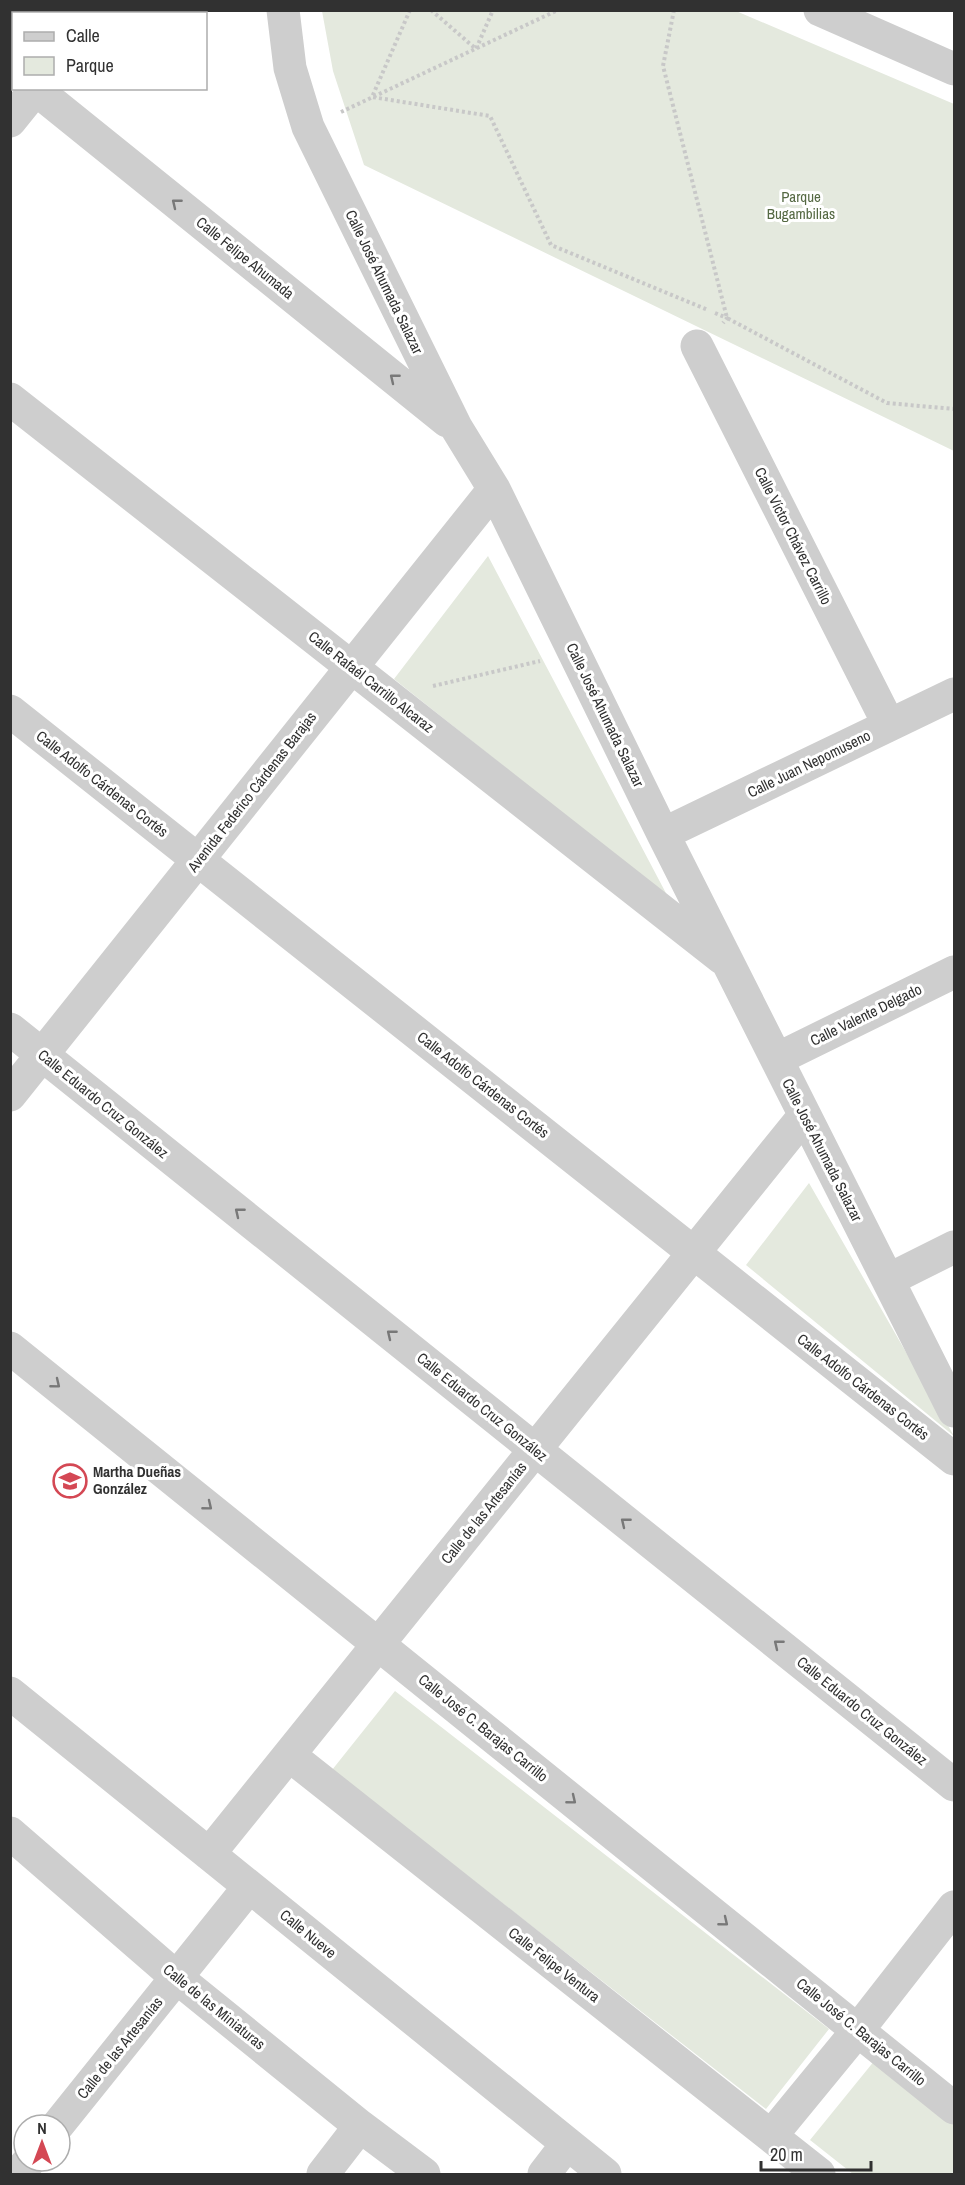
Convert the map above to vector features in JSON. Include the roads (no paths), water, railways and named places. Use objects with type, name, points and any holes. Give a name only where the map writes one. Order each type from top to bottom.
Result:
[{"type":"street","name":"Calle José Ahumada Salazar","points":[[283,10],[290,68],[308,127],[456,427],[494,489],[663,834],[954,1411]]},
{"type":"street","points":[[820,10],[954,69]]},
{"type":"street","points":[[10,121],[20,90]]},
{"type":"street","name":"Calle Felipe Ahumada","points":[[35,90],[456,427]]},
{"type":"street","name":"Calle Víctor Chávez Carrillo","points":[[697,346],[889,725]]},
{"type":"street","name":"Calle Rafaél Carrillo Alcaraz","points":[[10,399],[730,965]]},
{"type":"street","name":"Avenida Federico Cárdenas Barajas","points":[[10,1095],[494,489]]},
{"type":"street","name":"Calle Juan Nepomuseno","points":[[663,834],[954,694]]},
{"type":"street","name":"Calle Adolfo Cárdenas Cortés","points":[[10,711],[954,1460]]},
{"type":"street","name":"Calle Valente Delgado","points":[[777,1059],[954,972]]},
{"type":"street","name":"Calle Eduardo Cruz González","points":[[10,1029],[954,1785]]},
{"type":"street","name":"Calle de las Artesanías","points":[[209,1854],[804,1116]]},
{"type":"street","points":[[888,1280],[954,1247]]},
{"type":"street","name":"Calle José C. Barajas Carrillo","points":[[10,1348],[954,2108]]},
{"type":"street","name":"Calle Nueve","points":[[10,1694],[605,2175]]},
{"type":"street","name":"Calle Felipe Ventura","points":[[289,1755],[819,2175]]},
{"type":"street","name":"Calle de las Miniaturas","points":[[10,1833],[176,1977],[424,2175]]},
{"type":"street","name":"Calle de las Artesanías","points":[[68,2113],[249,1887]]},
{"type":"street","points":[[771,2136],[954,1907]]},
{"type":"street","points":[[323,2175],[360,2126]]},
{"type":"street","points":[[544,2175],[567,2144]]},
{"type":"place","name":"Martha Dueñas González","points":[[70,1481]]},
{"type":"park label","name":"Parque Bugambilias","points":[[801,206]]}]
